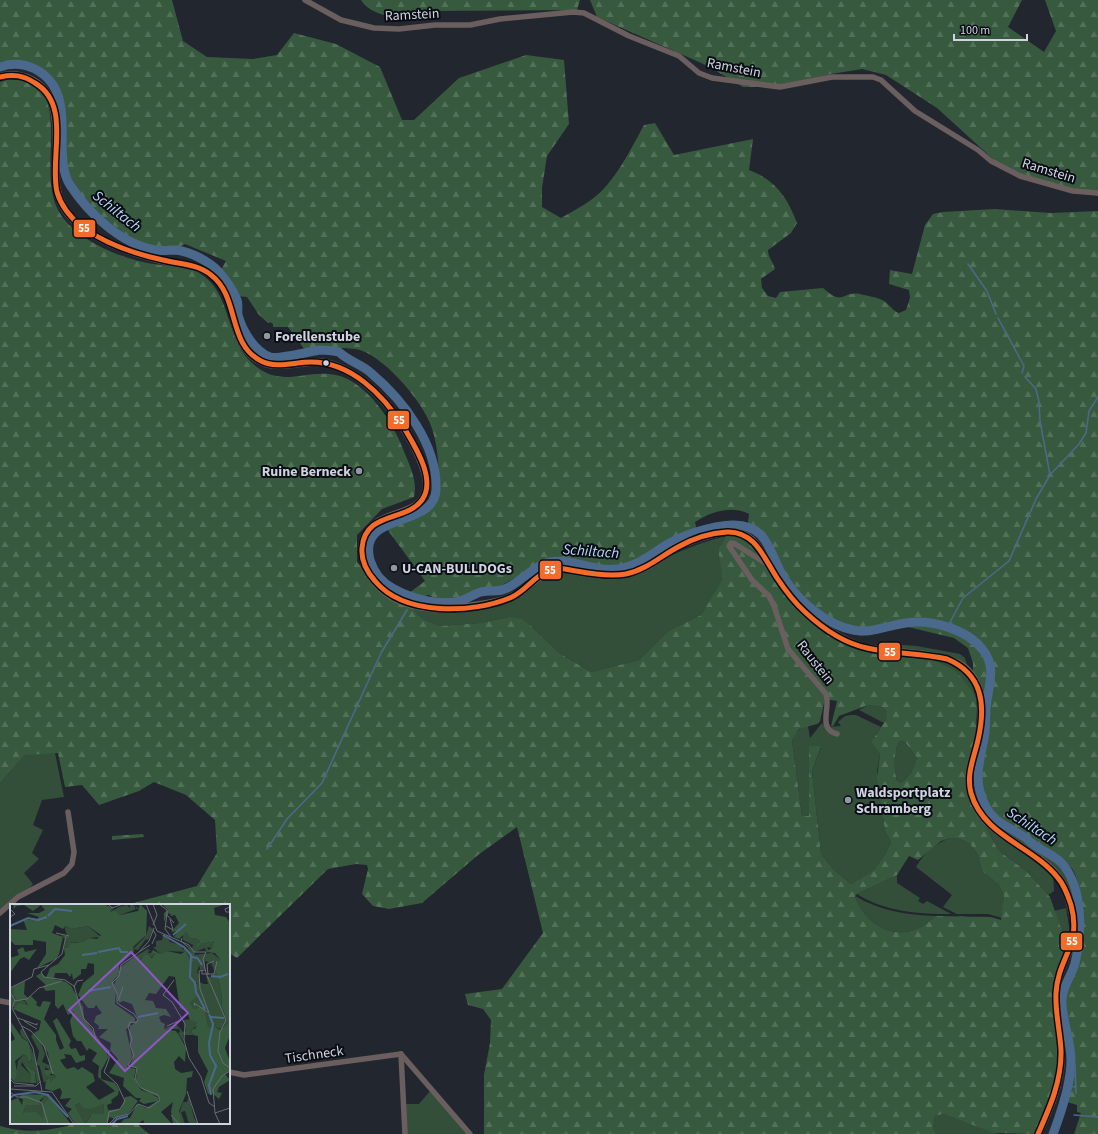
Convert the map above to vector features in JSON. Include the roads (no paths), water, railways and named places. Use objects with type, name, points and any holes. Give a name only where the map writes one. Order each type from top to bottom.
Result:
[{"type":"main road","points":[[0,77],[13,74],[32,80],[40,86],[49,98],[54,110],[56,123],[56,184],[62,204],[78,224],[93,235],[119,248],[191,266],[211,274],[227,293],[236,329],[248,350],[255,358],[272,365],[282,366],[310,362],[326,362],[336,365],[360,379],[400,422],[415,447],[424,471],[427,489],[419,504],[407,511],[384,518],[373,525],[365,538],[362,552],[363,559],[372,578],[383,590],[411,605],[433,609],[451,609],[496,602],[519,594],[546,572],[553,569],[594,574],[626,574],[652,563],[684,544],[722,532],[746,534],[761,550],[784,589],[807,614],[830,631],[855,645],[887,652],[948,659],[968,670],[975,679],[982,700],[982,719],[969,782],[975,805],[983,817],[994,827],[1042,861],[1055,873],[1067,894],[1073,917],[1074,938],[1057,984],[1056,1010],[1061,1059],[1058,1082],[1050,1108],[1038,1134]]},
{"type":"street","name":"Ramstein","points":[[305,0],[341,20],[374,28],[400,29],[436,25],[470,25],[500,19],[573,12],[584,13],[629,36],[679,56],[699,73],[712,78],[780,87],[832,77],[873,77],[881,80],[915,112],[972,147],[991,161],[1015,173],[1073,191],[1098,193]]},
{"type":"street","name":"Raustein","points":[[770,566],[735,544],[731,543],[729,546],[752,580],[769,596],[774,606],[788,649],[826,694],[828,701],[825,720],[830,731],[837,734]]},
{"type":"street","points":[[10,904],[18,897],[64,873],[72,864],[74,852],[68,812]]},
{"type":"street","points":[[0,913],[10,904]]},
{"type":"street","points":[[0,1001],[10,1002]]},
{"type":"street","points":[[401,1054],[405,1134]]},
{"type":"street","points":[[401,1054],[470,1134]]},
{"type":"street","name":"Tischneck","points":[[230,1072],[244,1075],[401,1054]]},
{"type":"waterway","name":"Schiltach","points":[[0,67],[13,65],[26,66],[35,69],[49,80],[57,93],[61,108],[63,157],[65,172],[70,185],[77,196],[106,226],[142,247],[155,250],[176,250],[188,253],[205,261],[215,268],[227,282],[237,300],[238,315],[242,327],[254,345],[264,354],[274,358],[321,350],[339,352],[371,373],[395,396],[406,410],[425,440],[435,473],[436,490],[432,502],[423,510],[385,527],[375,534],[369,545],[370,560],[374,569],[382,581],[390,587],[401,593],[426,601],[444,603],[460,601],[481,592],[507,588],[535,569],[550,562],[559,561],[596,568],[616,569],[637,563],[673,541],[690,534],[724,526],[745,526],[762,536],[780,572],[799,597],[815,612],[834,623],[860,631],[916,622],[937,624],[968,636],[983,650],[989,662],[991,675],[986,709],[985,732],[978,770],[981,797],[989,812],[997,820],[1061,862],[1075,887],[1078,900],[1080,926],[1079,939],[1074,967],[1064,989],[1062,999],[1063,1014],[1071,1052],[1071,1069],[1065,1097],[1053,1134]]},
{"type":"waterway","points":[[968,264],[987,291],[996,314]]},
{"type":"waterway","points":[[998,318],[1024,366],[1022,373]]},
{"type":"waterway","points":[[1025,377],[1036,389],[1050,475]]},
{"type":"waterway","points":[[948,626],[963,598],[1009,561],[1036,499],[1050,475],[1079,444],[1086,433],[1089,411],[1098,397]]},
{"type":"waterway","points":[[267,849],[287,819],[322,783],[381,653],[407,610]]},
{"type":"waterway","points":[[1071,1059],[1075,1065],[1076,1093]]},
{"type":"waterway","points":[[1066,1086],[1076,1087]]},
{"type":"waterway","points":[[1074,1115],[1098,1117]]},
{"type":"place","name":"Forellenstube","points":[[267,336]]},
{"type":"place","name":"Ruine Berneck","points":[[359,471]]},
{"type":"place","name":"U-CAN-BULLDOGs","points":[[394,568]]},
{"type":"place","name":"Waldsportplatz Schramberg","points":[[848,800]]}]
